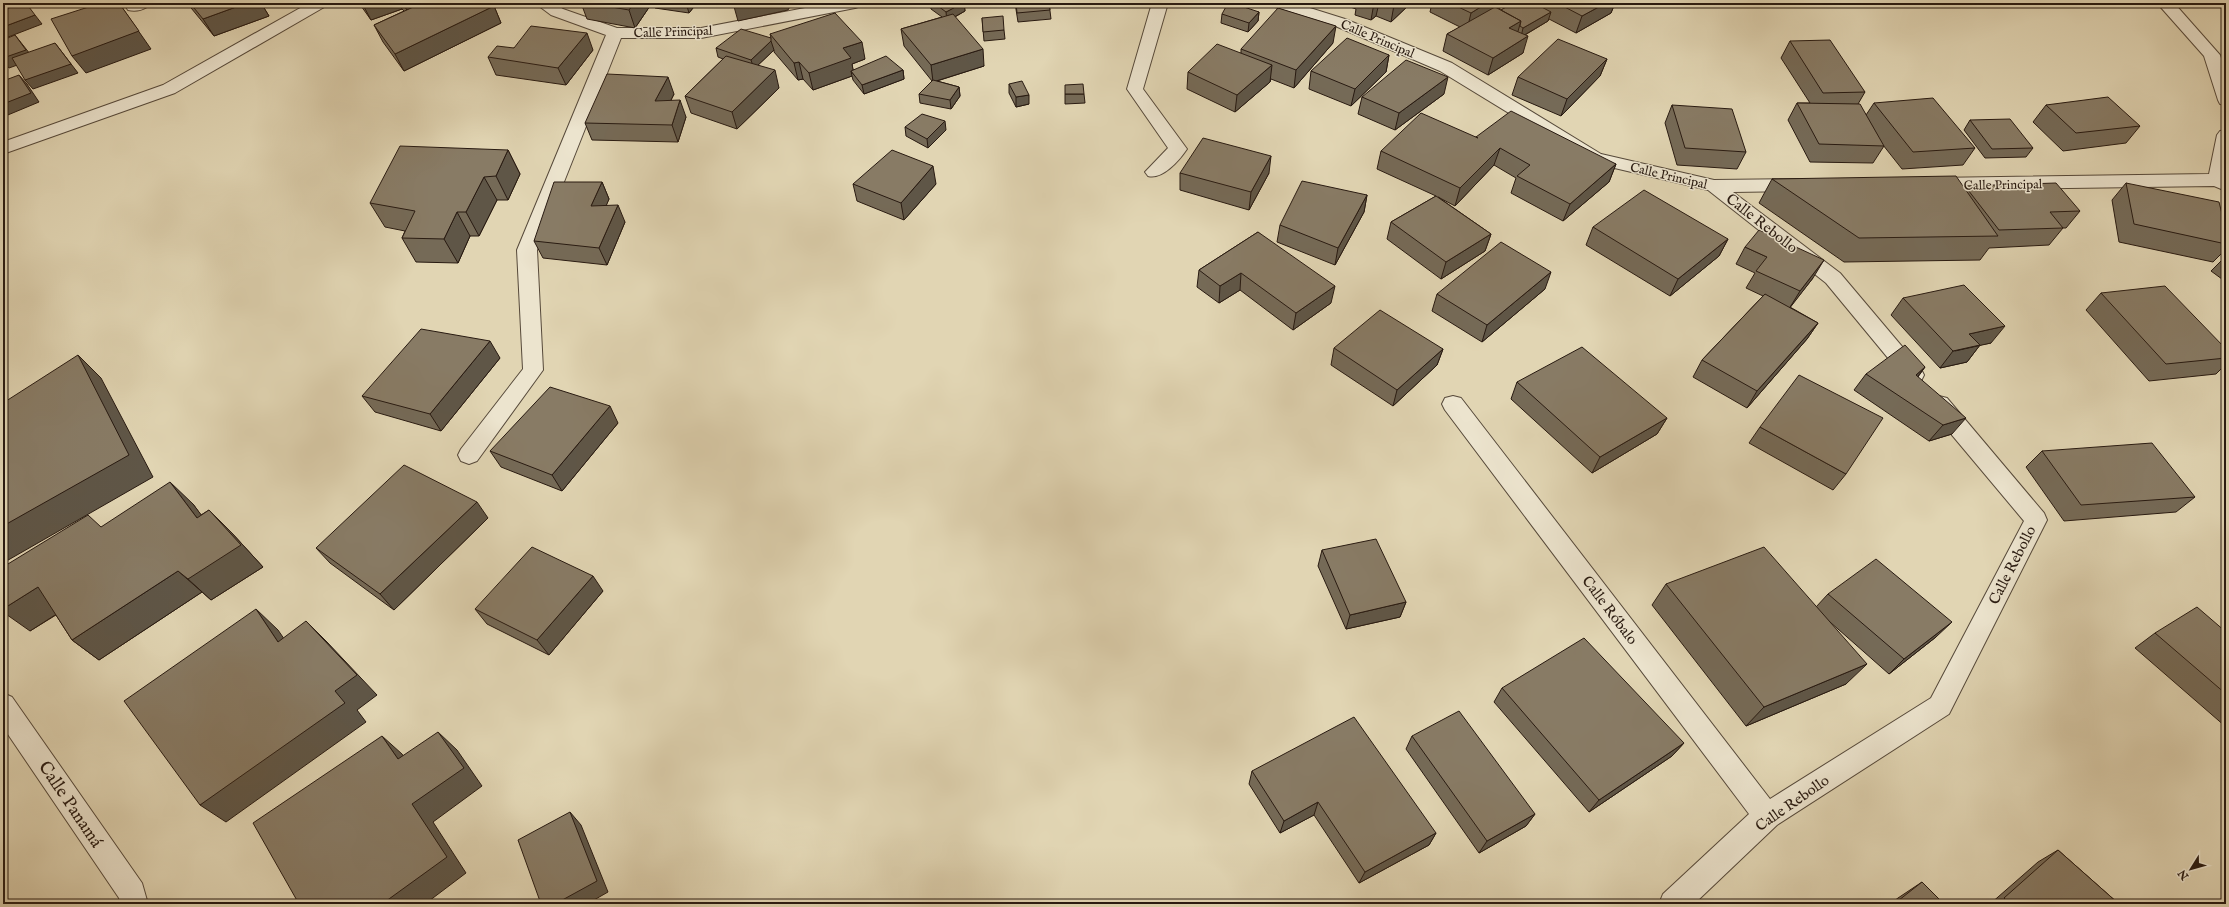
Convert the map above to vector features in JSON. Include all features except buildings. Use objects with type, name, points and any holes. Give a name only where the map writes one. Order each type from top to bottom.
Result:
[{"type":"street","points":[[3,148],[169,89],[320,3]]},
{"type":"street","name":"Calle Principal","points":[[542,3],[557,12],[615,32],[701,33],[855,3]]},
{"type":"street","points":[[1154,172],[1178,149],[1135,89],[1160,3]]},
{"type":"street","name":"Calle Principal","points":[[1278,3],[1339,22],[1446,67],[1595,158],[1714,186],[1816,185]]},
{"type":"street","points":[[2166,3],[2212,55],[2226,100]]},
{"type":"street","points":[[469,455],[533,370],[527,250],[615,32]]},
{"type":"street","points":[[2222,183],[2226,135]]},
{"type":"street","name":"Calle Principal","points":[[1918,184],[2222,183]]},
{"type":"street","name":"Calle Rebollo","points":[[1673,904],[1767,816],[1940,706],[2036,520],[1833,278],[1714,186]]},
{"type":"street","name":"Calle Róbalo","points":[[1453,404],[1767,816]]},
{"type":"street","name":"Calle Panamá","points":[[3,705],[132,893],[134,904]]}]
